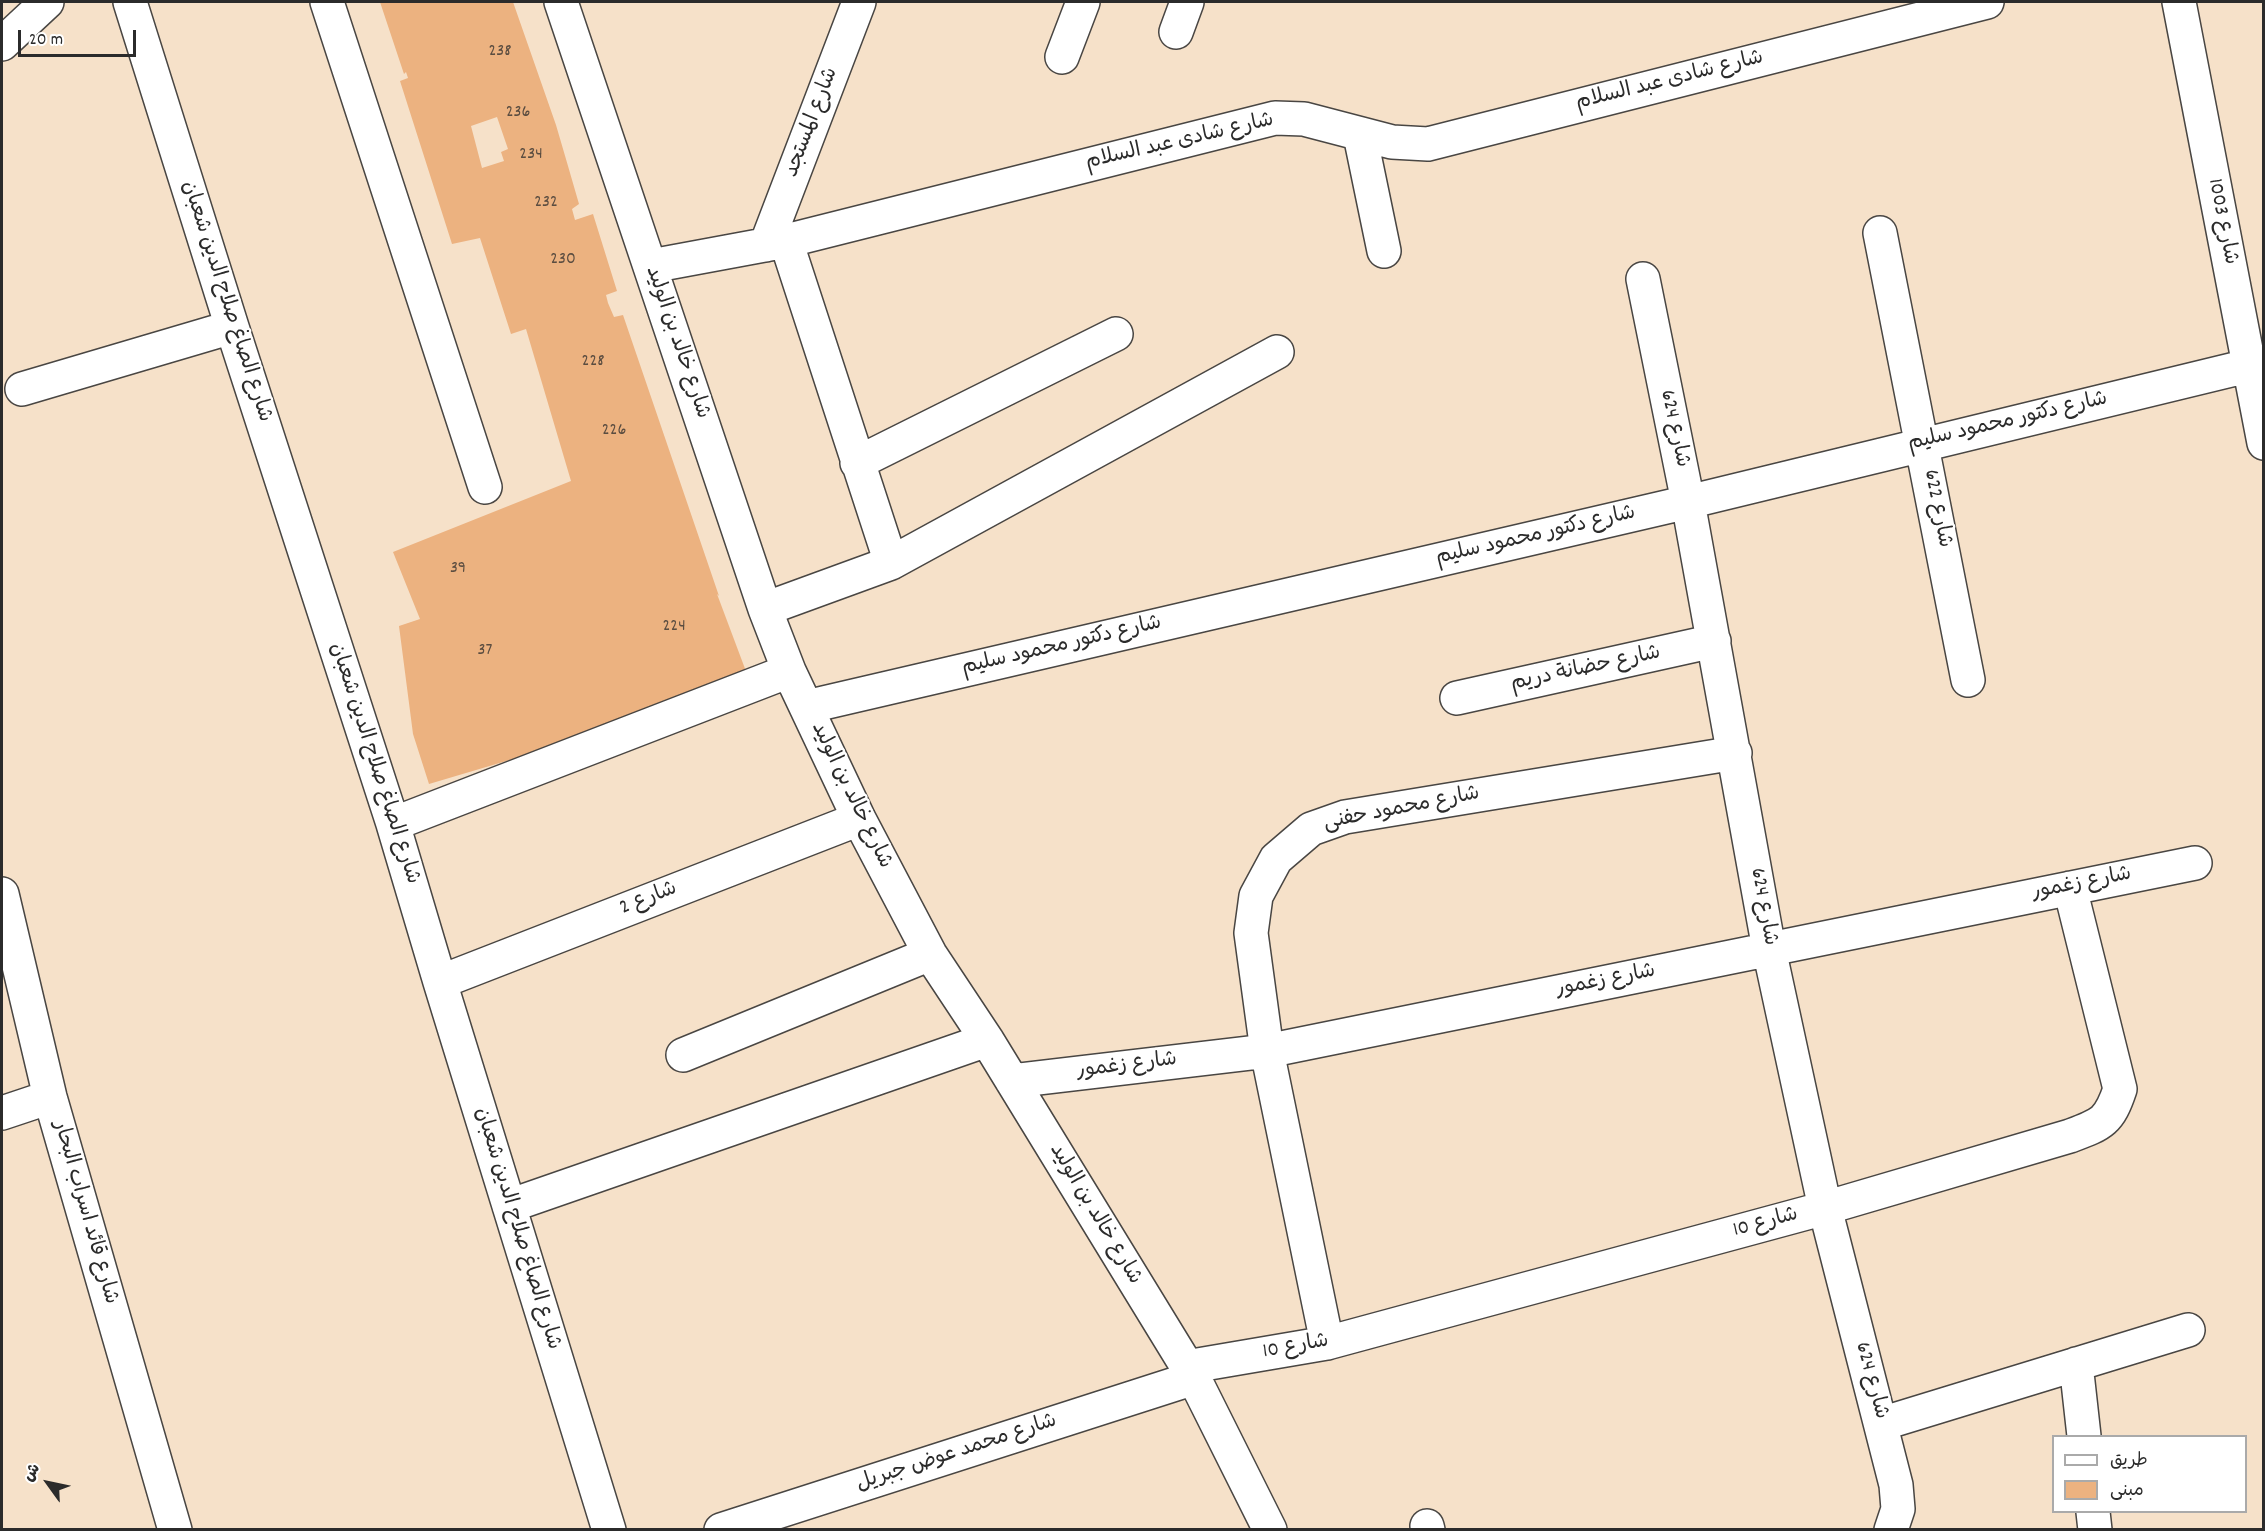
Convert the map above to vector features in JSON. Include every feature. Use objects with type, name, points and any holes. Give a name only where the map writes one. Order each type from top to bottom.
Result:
[{"type":"street","points":[[2,44],[47,2]]},
{"type":"street","name":"شارع الصاغ صلاح الدين شعبان","points":[[130,2],[232,327],[393,824],[609,1530]]},
{"type":"street","points":[[327,2],[484,487]]},
{"type":"street","name":"شارع خالد بن الوليد","points":[[561,2],[765,609],[789,671],[859,819],[930,954],[987,1040],[1190,1372],[1270,1530]]},
{"type":"street","name":"شارع المستجد","points":[[776,243],[860,2]]},
{"type":"street","points":[[1062,57],[1083,2]]},
{"type":"street","points":[[1176,32],[1187,2]]},
{"type":"street","name":"شارع شادى عبد السلام","points":[[651,266],[776,243],[1275,118],[1304,119],[1392,142],[1428,144],[1987,2]]},
{"type":"street","name":"شارع 1003","points":[[2179,2],[2256,364],[2264,442]]},
{"type":"street","points":[[1360,135],[1384,251]]},
{"type":"street","name":"شارع 622","points":[[1880,232],[1968,680]]},
{"type":"street","points":[[776,243],[857,463],[891,563]]},
{"type":"street","name":"شارع 624","points":[[1642,279],[1688,502],[1769,949],[1825,1208],[1896,1485],[1898,1509],[1891,1530]]},
{"type":"street","points":[[22,389],[232,327]]},
{"type":"street","points":[[857,463],[1116,334]]},
{"type":"street","points":[[765,609],[891,563],[1277,352]]},
{"type":"street","name":"شارع دكتور محمود سليم","points":[[806,707],[1688,502],[1923,443],[2256,364]]},
{"type":"street","name":"شارع حضانة دريم","points":[[1458,698],[1714,641]]},
{"type":"street","points":[[393,824],[789,671]]},
{"type":"street","name":"شارع محمود حفنى","points":[[1327,1343],[1268,1051],[1251,933],[1256,896],[1276,859],[1311,829],[1345,817],[1734,753]]},
{"type":"street","name":"شارع 2","points":[[440,982],[859,819]]},
{"type":"street","name":"شارع زغمور","points":[[1012,1081],[1268,1051],[2195,863]]},
{"type":"street","name":"شارع 10","points":[[1190,1372],[1327,1343],[1825,1208],[2095,1127],[2112,1111],[2120,1089],[2070,888]]},
{"type":"street","name":"شارع قائد اسراب البحار","points":[[2,894],[50,1097],[175,1530]]},
{"type":"street","points":[[683,1055],[930,954]]},
{"type":"street","points":[[509,1206],[987,1040]]},
{"type":"street","points":[[2,1113],[50,1097]]},
{"type":"street","points":[[1881,1424],[2188,1330]]},
{"type":"street","points":[[2076,1364],[2084,1435]]},
{"type":"street","name":"شارع محمد عوض جبريل","points":[[721,1530],[1190,1372]]},
{"type":"street","points":[[2093,1513],[2095,1530]]},
{"type":"building","points":[[380,2],[513,2],[556,125],[579,204],[572,209],[575,220],[593,214],[617,291],[606,295],[608,303],[614,317],[623,315],[719,596],[717,594],[750,682],[550,748],[429,784],[413,734],[399,626],[420,619],[393,552],[571,481],[526,329],[511,334],[480,238],[452,244],[400,81],[408,78],[406,72],[404,74]],"holes":[[[497,117],[508,149],[501,152],[504,161],[482,168],[471,126]]]}]
